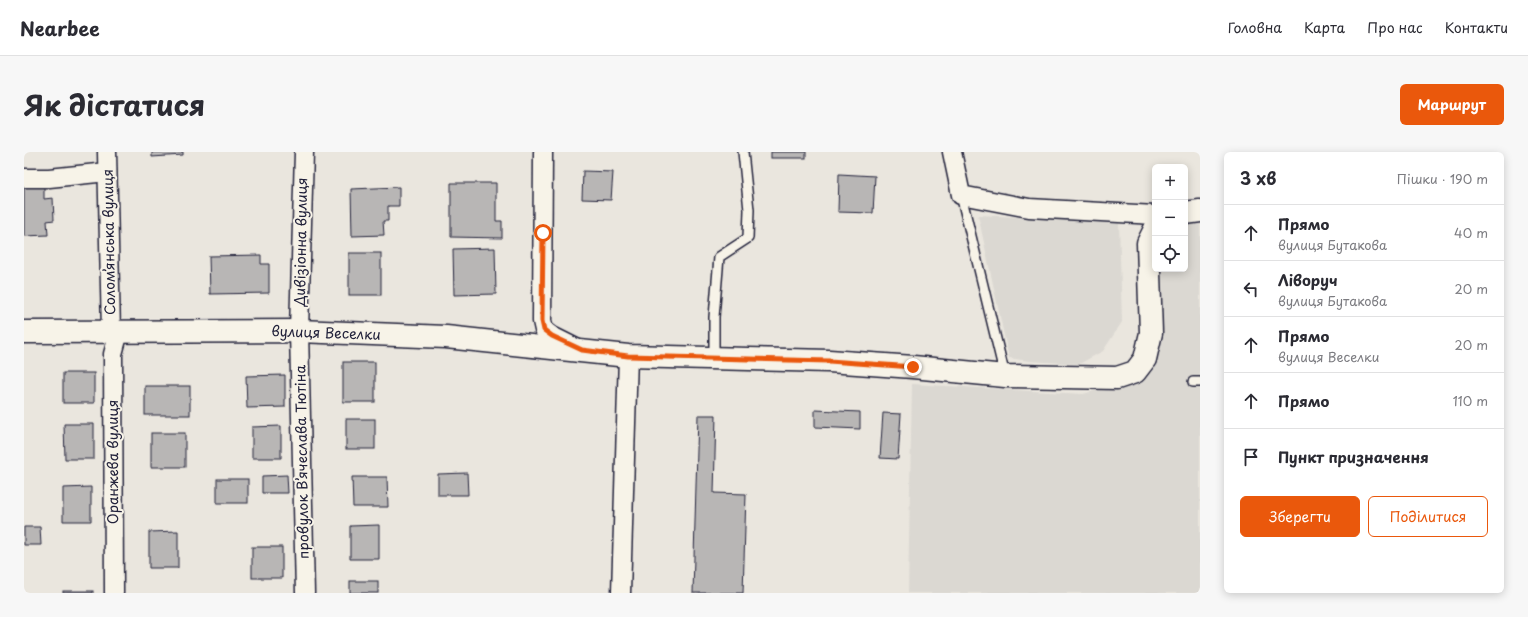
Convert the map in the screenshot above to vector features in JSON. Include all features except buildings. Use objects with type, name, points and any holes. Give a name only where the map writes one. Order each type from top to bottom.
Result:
[{"type":"street","name":"Соломʼянська вулиця","points":[[107,152],[115,332]]},
{"type":"street","name":"Дивізіонна вулиця","points":[[299,332],[304,152]]},
{"type":"street","points":[[543,152],[542,321],[544,330],[552,336],[582,350]]},
{"type":"street","points":[[952,152],[961,195],[1029,208],[1152,215]]},
{"type":"street","points":[[24,178],[49,178],[107,172]]},
{"type":"street","points":[[1188,213],[1200,211]]},
{"type":"street","name":"вулиця Веселки","points":[[24,332],[299,332],[446,337],[628,356],[829,361],[1005,376],[1117,378],[1136,372],[1145,359],[1150,334],[1148,243],[1152,235]]},
{"type":"street","name":"Оранжева вулиця","points":[[114,593],[113,354],[115,332]]},
{"type":"street","name":"провулок Вʼячеслава Тютіна","points":[[299,332],[305,593]]},
{"type":"street","points":[[621,593],[628,356]]},
{"type":"lane","points":[[714,358],[714,317],[719,257],[748,238],[749,210],[743,152]]},
{"type":"lane","points":[[961,195],[1005,376]]},
{"type":"shaded area","points":[[978,215],[1119,222],[1122,322],[1103,351],[1079,364],[1029,361],[1009,358]]},
{"type":"shaded area","points":[[1188,220],[1200,221],[1200,593],[908,593],[912,384],[1083,394],[1124,383],[1153,371],[1158,272],[1188,272]]},
{"type":"route","points":[[543,233],[542,321],[544,330],[552,336],[582,350],[628,356],[829,361],[913,367]]}]
